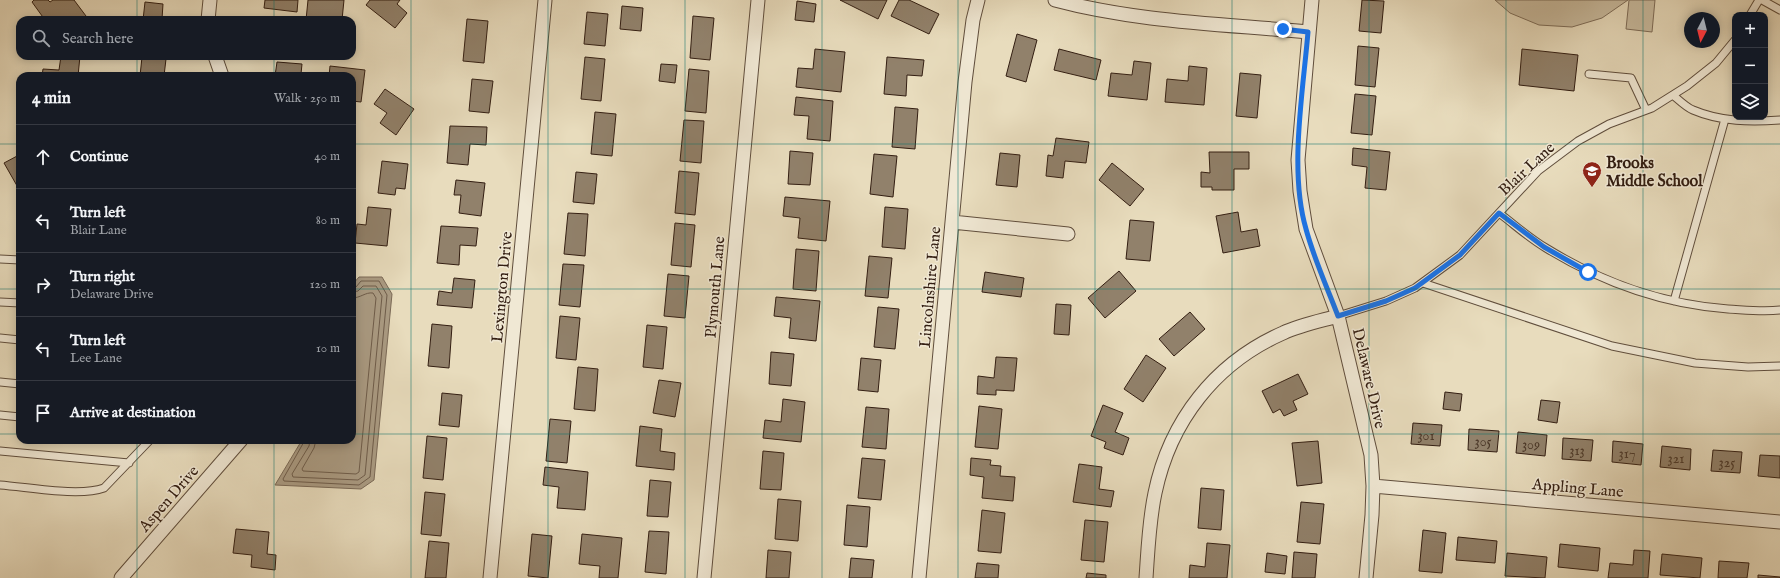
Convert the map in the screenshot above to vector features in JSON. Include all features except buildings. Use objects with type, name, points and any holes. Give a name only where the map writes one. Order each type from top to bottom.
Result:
[{"type":"street","points":[[208,16],[210,0]]},
{"type":"street","name":"Lexington Drive","points":[[490,578],[545,0]]},
{"type":"street","name":"Plymouth Lane","points":[[704,578],[758,0]]},
{"type":"street","name":"Lincolnshire Lane","points":[[919,578],[968,48],[978,0]]},
{"type":"street","points":[[1055,0],[1098,9],[1155,18],[1308,32]]},
{"type":"street","name":"Delaware Drive","points":[[1312,0],[1298,160],[1300,191],[1306,229],[1338,316],[1371,455],[1373,486],[1366,578]]},
{"type":"street","points":[[216,60],[221,72]]},
{"type":"street","points":[[952,222],[1068,234]]},
{"type":"street","points":[[1146,578],[1154,495],[1160,470],[1182,421],[1195,400],[1211,382],[1231,364],[1253,349],[1283,332],[1338,316]]},
{"type":"street","name":"Aspen Drive","points":[[121,578],[238,444]]},
{"type":"street","name":"Appling Lane","points":[[1373,486],[1780,522]]},
{"type":"lane","points":[[1752,12],[1761,0],[1780,10]]},
{"type":"lane","name":"Blair Lane","points":[[1338,316],[1386,301],[1415,288],[1460,255],[1538,172],[1578,142],[1609,124],[1646,110],[1687,86],[1716,62],[1732,43]]},
{"type":"lane","points":[[1589,74],[1631,78],[1646,110]]},
{"type":"lane","points":[[1673,95],[1692,110],[1725,118],[1749,122],[1780,120]]},
{"type":"lane","points":[[1674,301],[1725,118]]},
{"type":"lane","points":[[1499,213],[1544,247],[1588,272],[1639,293],[1698,307],[1767,312],[1780,310]]},
{"type":"lane","points":[[0,258],[16,260]]},
{"type":"lane","points":[[1422,283],[1612,346],[1695,363],[1748,367],[1780,366]]},
{"type":"lane","points":[[0,302],[16,303]]},
{"type":"lane","points":[[0,338],[16,340]]},
{"type":"lane","points":[[0,382],[16,384]]},
{"type":"lane","points":[[0,416],[16,417]]},
{"type":"lane","points":[[0,485],[79,492],[95,491],[104,488],[146,444]]},
{"type":"lane","points":[[0,451],[128,462]]},
{"type":"shaded area","points":[[1495,0],[1628,0],[1602,18],[1572,27],[1539,25],[1510,13]]},
{"type":"shaded area","points":[[1629,0],[1655,0],[1652,32],[1626,29]]},
{"type":"water","points":[[359,277],[382,277],[392,294],[374,480],[361,489],[275,485],[300,444],[356,444],[356,280]]},
{"type":"place","name":"Brooks Middle School","points":[[1592,188]]},
{"type":"route","points":[[1283,29],[1308,32],[1298,160],[1300,191],[1306,229],[1338,316],[1386,301],[1415,288],[1460,255],[1499,213],[1544,247],[1588,272]]}]
